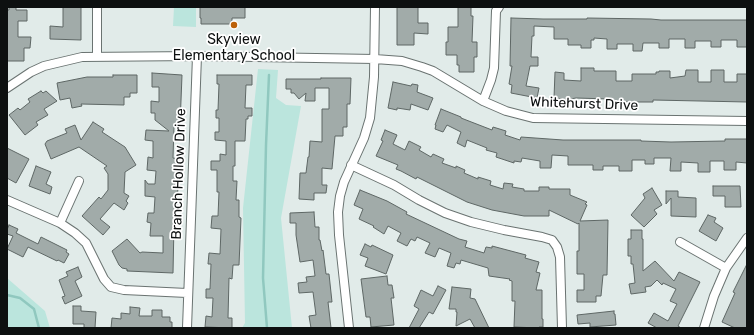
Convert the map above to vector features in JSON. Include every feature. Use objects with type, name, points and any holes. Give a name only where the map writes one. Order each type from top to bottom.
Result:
[{"type":"street","points":[[96,56],[97,7]]},
{"type":"street","points":[[349,328],[338,212],[344,182],[364,138],[370,118],[373,98],[375,59],[375,7]]},
{"type":"street","points":[[483,101],[494,68],[496,11],[499,7]]},
{"type":"street","name":"Whitehurst Drive","points":[[7,88],[31,72],[44,66],[76,58],[96,56],[375,59],[402,61],[433,71],[483,101],[506,111],[533,118],[747,121]]},
{"type":"street","name":"Branch Hollow Drive","points":[[187,328],[187,293],[197,56]]},
{"type":"street","points":[[351,165],[394,185],[445,213],[471,222],[552,240],[557,247],[560,257],[562,328]]},
{"type":"street","points":[[60,223],[79,181]]},
{"type":"street","points":[[7,200],[60,223],[75,233],[86,243],[104,279],[111,287],[124,290],[187,293]]},
{"type":"street","points":[[704,328],[714,296],[726,268],[747,238]]},
{"type":"street","points":[[680,242],[726,268]]},
{"type":"green space","points":[[174,7],[196,7],[196,27],[173,26]]},
{"type":"green space","points":[[258,69],[278,70],[276,98],[286,105],[301,106],[281,218],[292,328],[242,328],[245,323],[243,208]]},
{"type":"green space","points":[[7,278],[45,311],[50,328],[7,328]]},
{"type":"building","points":[[9,7],[16,7],[16,10],[27,10],[27,21],[18,21],[18,37],[31,37],[30,48],[24,48],[24,61],[7,61],[7,10],[9,10]]},
{"type":"building","points":[[63,7],[81,7],[81,40],[50,39],[50,26],[63,27]]},
{"type":"building","name":"Skyview Elementary School","points":[[200,7],[245,7],[245,18],[232,18],[232,24],[201,24]]},
{"type":"building","points":[[397,7],[418,7],[418,23],[428,23],[428,34],[414,33],[414,45],[397,45]]},
{"type":"building","points":[[458,7],[471,7],[471,16],[473,16],[472,42],[477,42],[477,57],[474,57],[474,72],[459,72],[457,55],[446,55],[448,27],[458,27]]},
{"type":"building","points":[[511,18],[747,20],[747,47],[737,47],[737,40],[721,40],[721,47],[711,47],[711,41],[695,41],[695,48],[685,48],[685,39],[669,39],[669,48],[659,48],[659,43],[643,43],[642,51],[633,51],[633,44],[617,44],[617,49],[607,49],[607,39],[594,38],[594,40],[591,40],[591,48],[581,48],[581,45],[568,45],[568,39],[554,39],[554,27],[534,26],[531,57],[538,57],[538,66],[530,66],[526,86],[539,88],[537,98],[511,93],[512,85],[509,84],[512,66],[510,66]]},
{"type":"building","points":[[581,68],[594,68],[594,71],[616,71],[616,81],[632,81],[632,74],[656,74],[656,72],[659,71],[670,71],[670,78],[685,76],[686,70],[698,70],[698,82],[711,82],[711,70],[724,70],[724,82],[737,82],[737,74],[747,74],[747,102],[653,100],[653,102],[631,102],[610,101],[610,99],[576,98],[570,100],[554,98],[555,72],[564,73],[564,80],[581,81]]},
{"type":"building","points":[[152,73],[182,75],[180,126],[174,126],[173,158],[179,159],[177,210],[174,224],[173,273],[127,271],[127,269],[122,268],[119,265],[112,251],[127,239],[140,253],[163,253],[163,236],[150,236],[151,223],[147,222],[148,213],[154,213],[155,197],[145,196],[145,180],[148,184],[155,184],[156,171],[147,170],[148,157],[153,158],[153,141],[145,140],[146,130],[169,131],[155,120],[155,113],[151,113],[151,101],[159,102],[159,87],[152,87]]},
{"type":"building","points":[[113,75],[137,75],[137,93],[130,93],[130,97],[124,97],[124,105],[81,104],[82,106],[72,108],[70,98],[60,100],[57,83],[87,77],[113,77]]},
{"type":"building","points":[[217,75],[252,75],[252,85],[246,85],[245,108],[252,108],[252,116],[248,116],[248,119],[246,119],[245,141],[235,141],[235,166],[233,166],[233,181],[237,181],[236,200],[239,200],[239,217],[241,218],[239,265],[233,265],[232,279],[229,278],[228,318],[232,318],[232,328],[205,327],[206,316],[212,317],[213,298],[206,298],[206,289],[210,289],[211,264],[208,264],[209,253],[220,254],[221,229],[211,228],[212,216],[218,216],[219,192],[217,192],[217,170],[211,170],[211,161],[220,161],[220,154],[226,155],[226,141],[215,140],[215,132],[219,132],[219,118],[216,118],[216,110],[218,110],[219,84],[217,84]]},
{"type":"building","points":[[351,78],[350,104],[347,104],[347,127],[343,127],[343,136],[335,136],[332,169],[322,168],[322,185],[327,185],[326,193],[314,193],[314,200],[299,199],[300,173],[306,173],[310,141],[322,142],[322,109],[329,109],[329,88],[315,88],[315,101],[305,101],[306,93],[299,99],[294,93],[291,93],[291,89],[286,89],[286,79]]},
{"type":"building","points":[[393,82],[411,86],[412,84],[418,85],[417,92],[433,98],[428,110],[411,104],[410,110],[388,108]]},
{"type":"building","points":[[41,91],[43,93],[46,91],[57,101],[44,109],[48,115],[36,122],[38,125],[25,135],[9,115],[18,108],[20,110],[30,102],[28,99]]},
{"type":"building","points":[[441,109],[492,130],[493,127],[506,131],[505,135],[520,140],[521,137],[563,140],[641,140],[671,142],[747,139],[747,163],[736,162],[736,170],[724,170],[724,161],[710,161],[710,172],[698,172],[698,163],[681,162],[681,171],[670,171],[671,158],[654,158],[654,164],[645,164],[645,160],[632,160],[632,171],[619,171],[619,166],[603,166],[603,170],[593,170],[593,165],[568,165],[568,156],[552,155],[551,168],[540,168],[540,161],[522,158],[521,162],[514,161],[514,163],[496,157],[497,153],[486,150],[487,148],[467,140],[465,147],[457,143],[461,132],[447,125],[443,132],[435,129]]},
{"type":"building","points":[[93,122],[104,129],[102,132],[125,147],[136,165],[125,172],[124,193],[129,196],[126,201],[128,203],[124,210],[114,203],[100,219],[110,227],[103,235],[82,216],[99,197],[101,199],[108,190],[108,174],[104,168],[107,166],[79,147],[51,159],[45,144],[47,141],[67,133],[65,129],[75,125],[81,140]]},
{"type":"building","points":[[385,130],[397,135],[393,144],[405,150],[409,141],[421,147],[419,150],[431,157],[433,154],[444,159],[442,163],[456,168],[456,166],[465,170],[464,173],[478,179],[478,177],[491,181],[490,185],[503,189],[504,183],[513,184],[512,187],[524,189],[524,191],[539,191],[539,187],[549,187],[549,189],[570,189],[570,195],[587,202],[580,221],[608,220],[607,275],[603,275],[601,296],[596,296],[596,302],[577,302],[577,290],[584,290],[584,274],[577,274],[579,223],[578,224],[549,210],[549,216],[524,216],[492,210],[467,202],[417,177],[416,179],[396,169],[398,165],[376,156],[383,141],[381,140]]},
{"type":"building","points":[[7,148],[29,159],[16,183],[7,178]]},
{"type":"building","points":[[36,166],[51,172],[46,184],[52,187],[50,194],[29,186]]},
{"type":"building","points":[[713,186],[740,186],[741,207],[725,207],[725,196],[713,196]]},
{"type":"building","points":[[652,188],[662,205],[654,210],[657,214],[644,227],[631,215],[645,198],[643,194]]},
{"type":"building","points":[[360,190],[387,201],[407,212],[406,214],[459,239],[467,241],[465,247],[484,253],[486,247],[492,248],[492,246],[526,255],[525,258],[539,262],[536,272],[540,273],[536,290],[542,290],[543,327],[514,327],[515,301],[512,301],[512,281],[509,280],[510,279],[489,276],[488,268],[461,260],[460,264],[456,263],[454,268],[447,266],[451,253],[439,248],[435,257],[425,253],[430,243],[417,237],[415,241],[411,239],[407,246],[397,241],[401,233],[388,226],[384,234],[373,227],[374,226],[359,219],[363,209],[354,205]]},
{"type":"building","points":[[666,191],[678,191],[678,197],[696,198],[696,217],[671,216],[671,198],[666,204]]},
{"type":"building","points":[[314,212],[315,227],[319,227],[319,240],[322,251],[323,250],[326,274],[329,274],[332,302],[328,302],[331,328],[311,328],[309,316],[316,315],[313,292],[299,293],[298,283],[307,282],[306,277],[315,276],[313,260],[300,262],[296,235],[296,223],[290,223],[290,213]]},
{"type":"building","points":[[708,215],[716,218],[714,222],[723,228],[716,241],[699,231]]},
{"type":"building","points":[[9,225],[18,229],[16,233],[38,244],[41,237],[67,250],[66,252],[69,254],[64,263],[28,247],[23,257],[7,249],[13,236],[7,234]]},
{"type":"building","points":[[631,230],[642,230],[643,271],[655,261],[674,281],[679,272],[700,282],[678,326],[681,328],[657,328],[648,323],[654,313],[668,321],[677,304],[670,301],[676,289],[663,283],[662,285],[657,280],[651,286],[645,287],[646,292],[631,294],[629,284],[635,283],[631,256],[628,256],[628,239],[631,239]]},
{"type":"building","points":[[365,244],[371,247],[372,245],[393,255],[386,274],[365,266],[368,258],[360,255]]},
{"type":"building","points":[[747,264],[747,328],[735,328],[722,322],[735,293],[733,292]]},
{"type":"building","points":[[78,267],[82,277],[75,281],[82,296],[65,304],[62,297],[65,296],[59,280],[68,276],[66,272]]},
{"type":"building","points":[[387,276],[388,285],[392,285],[394,298],[391,298],[394,325],[371,327],[370,317],[366,317],[361,279]]},
{"type":"building","points":[[438,286],[446,290],[433,314],[429,312],[419,328],[409,328],[419,309],[414,306],[421,290],[433,296]]},
{"type":"building","points":[[452,287],[471,289],[470,298],[475,299],[489,328],[475,328],[470,319],[456,326],[456,309],[449,309]]},
{"type":"building","points":[[73,306],[81,306],[81,311],[96,312],[95,328],[84,328],[84,324],[73,324]]},
{"type":"building","points":[[130,307],[140,308],[139,316],[152,316],[152,310],[162,310],[162,317],[170,317],[172,328],[111,328],[112,318],[121,319],[121,313],[130,314]]},
{"type":"building","points":[[614,311],[616,325],[590,327],[590,323],[578,324],[577,315]]},
{"type":"waterway","points":[[267,328],[263,278],[269,75]]},
{"type":"waterway","points":[[7,295],[20,298],[34,309],[39,328]]},
{"type":"place","name":"Skyview Elementary School","points":[[234,25]]}]
